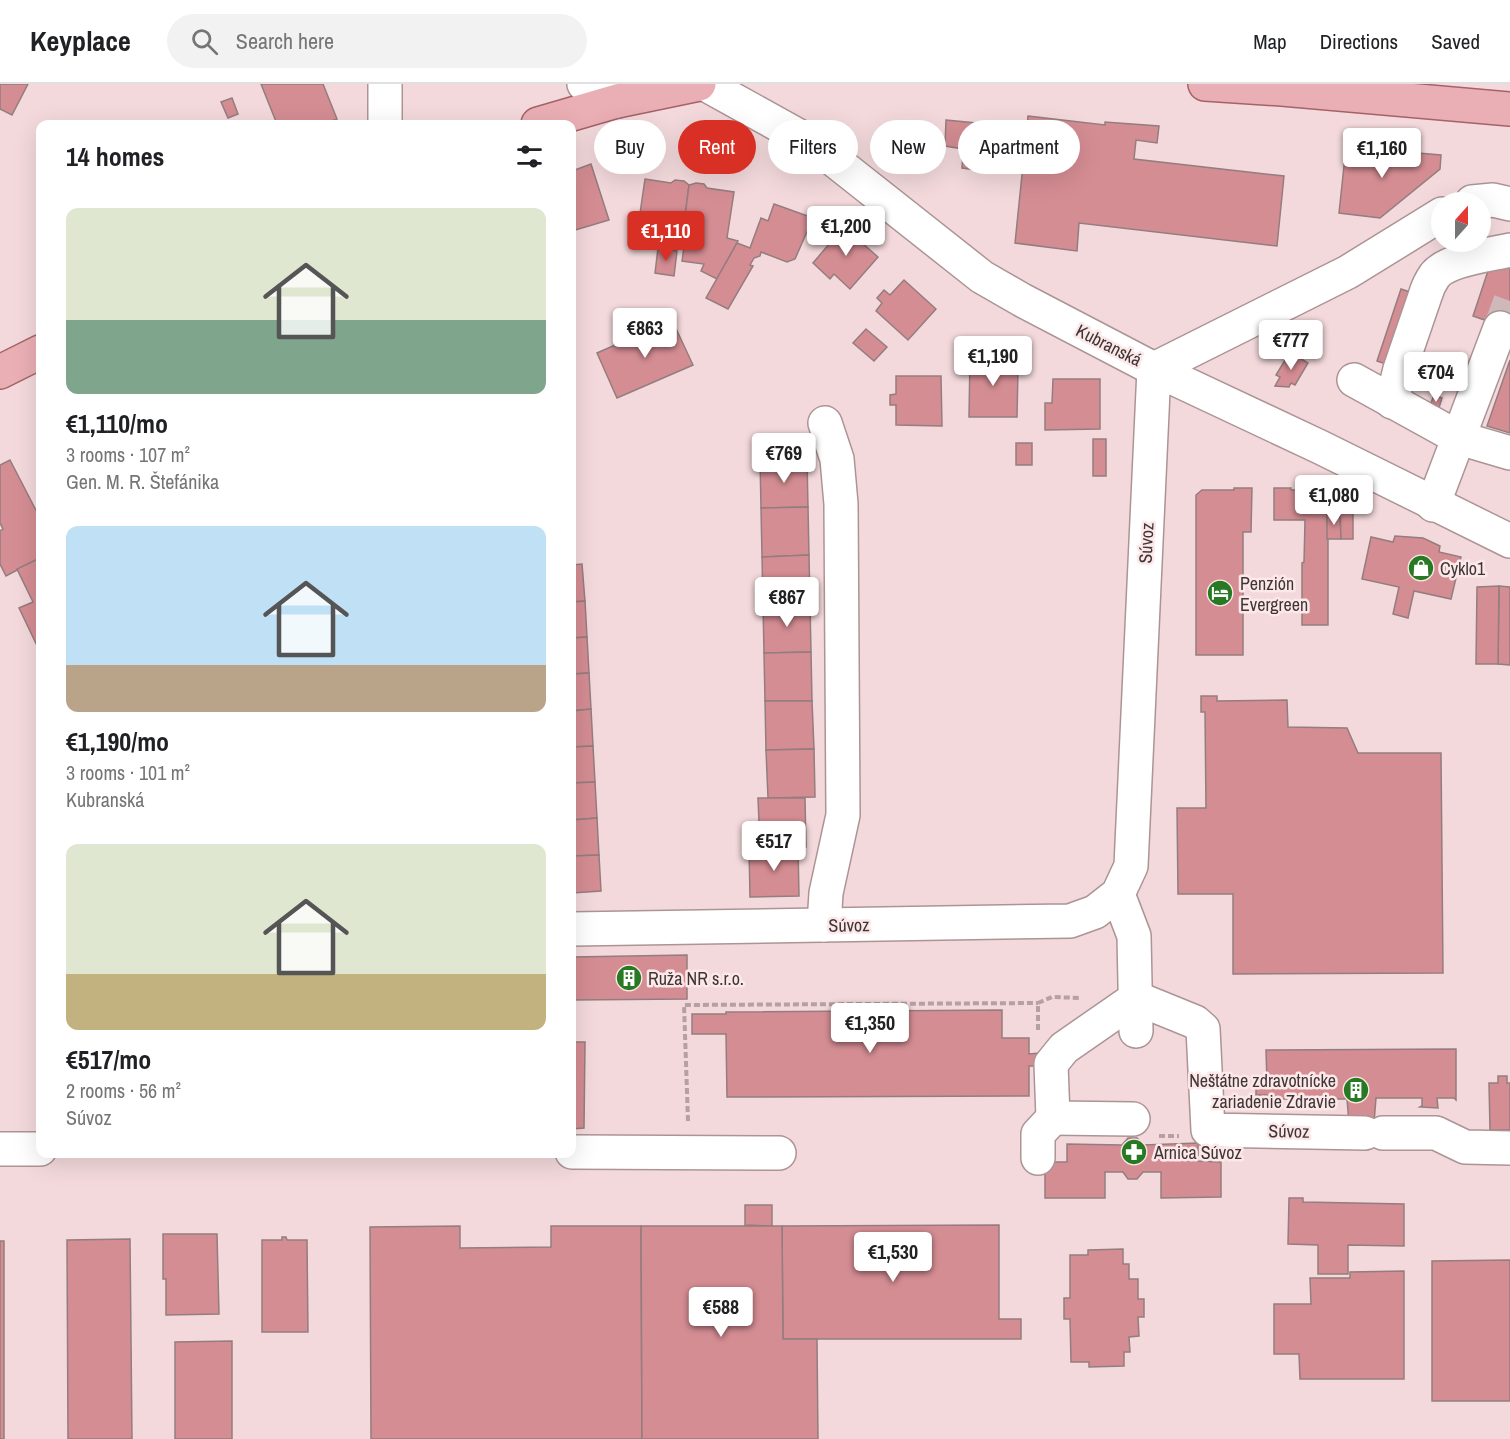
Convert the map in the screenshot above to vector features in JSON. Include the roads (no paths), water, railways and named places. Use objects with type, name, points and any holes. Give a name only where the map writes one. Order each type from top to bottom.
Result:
[{"type":"main road","points":[[552,120],[617,101],[699,84]]},
{"type":"main road","points":[[1205,84],[1282,86],[1510,109]]},
{"type":"main road","points":[[0,372],[36,354]]},
{"type":"street","points":[[385,120],[386,84]]},
{"type":"street","points":[[584,84],[617,101]]},
{"type":"street","name":"Kubranská","points":[[705,84],[815,145],[982,277],[1022,300],[1154,369],[1320,447],[1433,505],[1510,541]]},
{"type":"street","points":[[1491,200],[1509,204]]},
{"type":"street","points":[[1154,369],[1348,272],[1431,221]]},
{"type":"street","points":[[1392,402],[1400,369],[1429,285],[1436,273],[1454,263],[1510,250]]},
{"type":"street","points":[[1433,505],[1500,328]]},
{"type":"street","name":"Súvoz","points":[[576,929],[1070,921],[1095,912],[1118,894],[1131,866],[1154,369]]},
{"type":"street","points":[[1354,380],[1459,438],[1510,453]]},
{"type":"street","points":[[824,925],[826,893],[843,815],[841,504],[837,459],[825,423]]},
{"type":"street","points":[[1118,894],[1134,936],[1136,1031]]},
{"type":"street","points":[[1038,1158],[1038,1134],[1053,1118],[1051,1064],[1064,1048],[1136,998]]},
{"type":"street","name":"Súvoz","points":[[1136,998],[1195,1022],[1203,1029],[1208,1130],[1436,1133],[1465,1147],[1510,1148]]},
{"type":"street","points":[[1053,1118],[1143,1127]]},
{"type":"street","points":[[0,1149],[36,1149]]},
{"type":"street","points":[[576,1152],[779,1153]]},
{"type":"tunnel","points":[[1500,328],[1510,301]]},
{"type":"place","name":"Cyklo1","points":[[1421,568]]},
{"type":"place","name":"Penzión Evergreen","points":[[1220,593]]},
{"type":"place","name":"Ruža NR s.r.o.","points":[[629,978]]},
{"type":"place","name":"Neštátne zdravotnícke zariadenie Zdravie","points":[[1356,1090]]},
{"type":"place","name":"Arnica Súvoz","points":[[1134,1152]]}]
